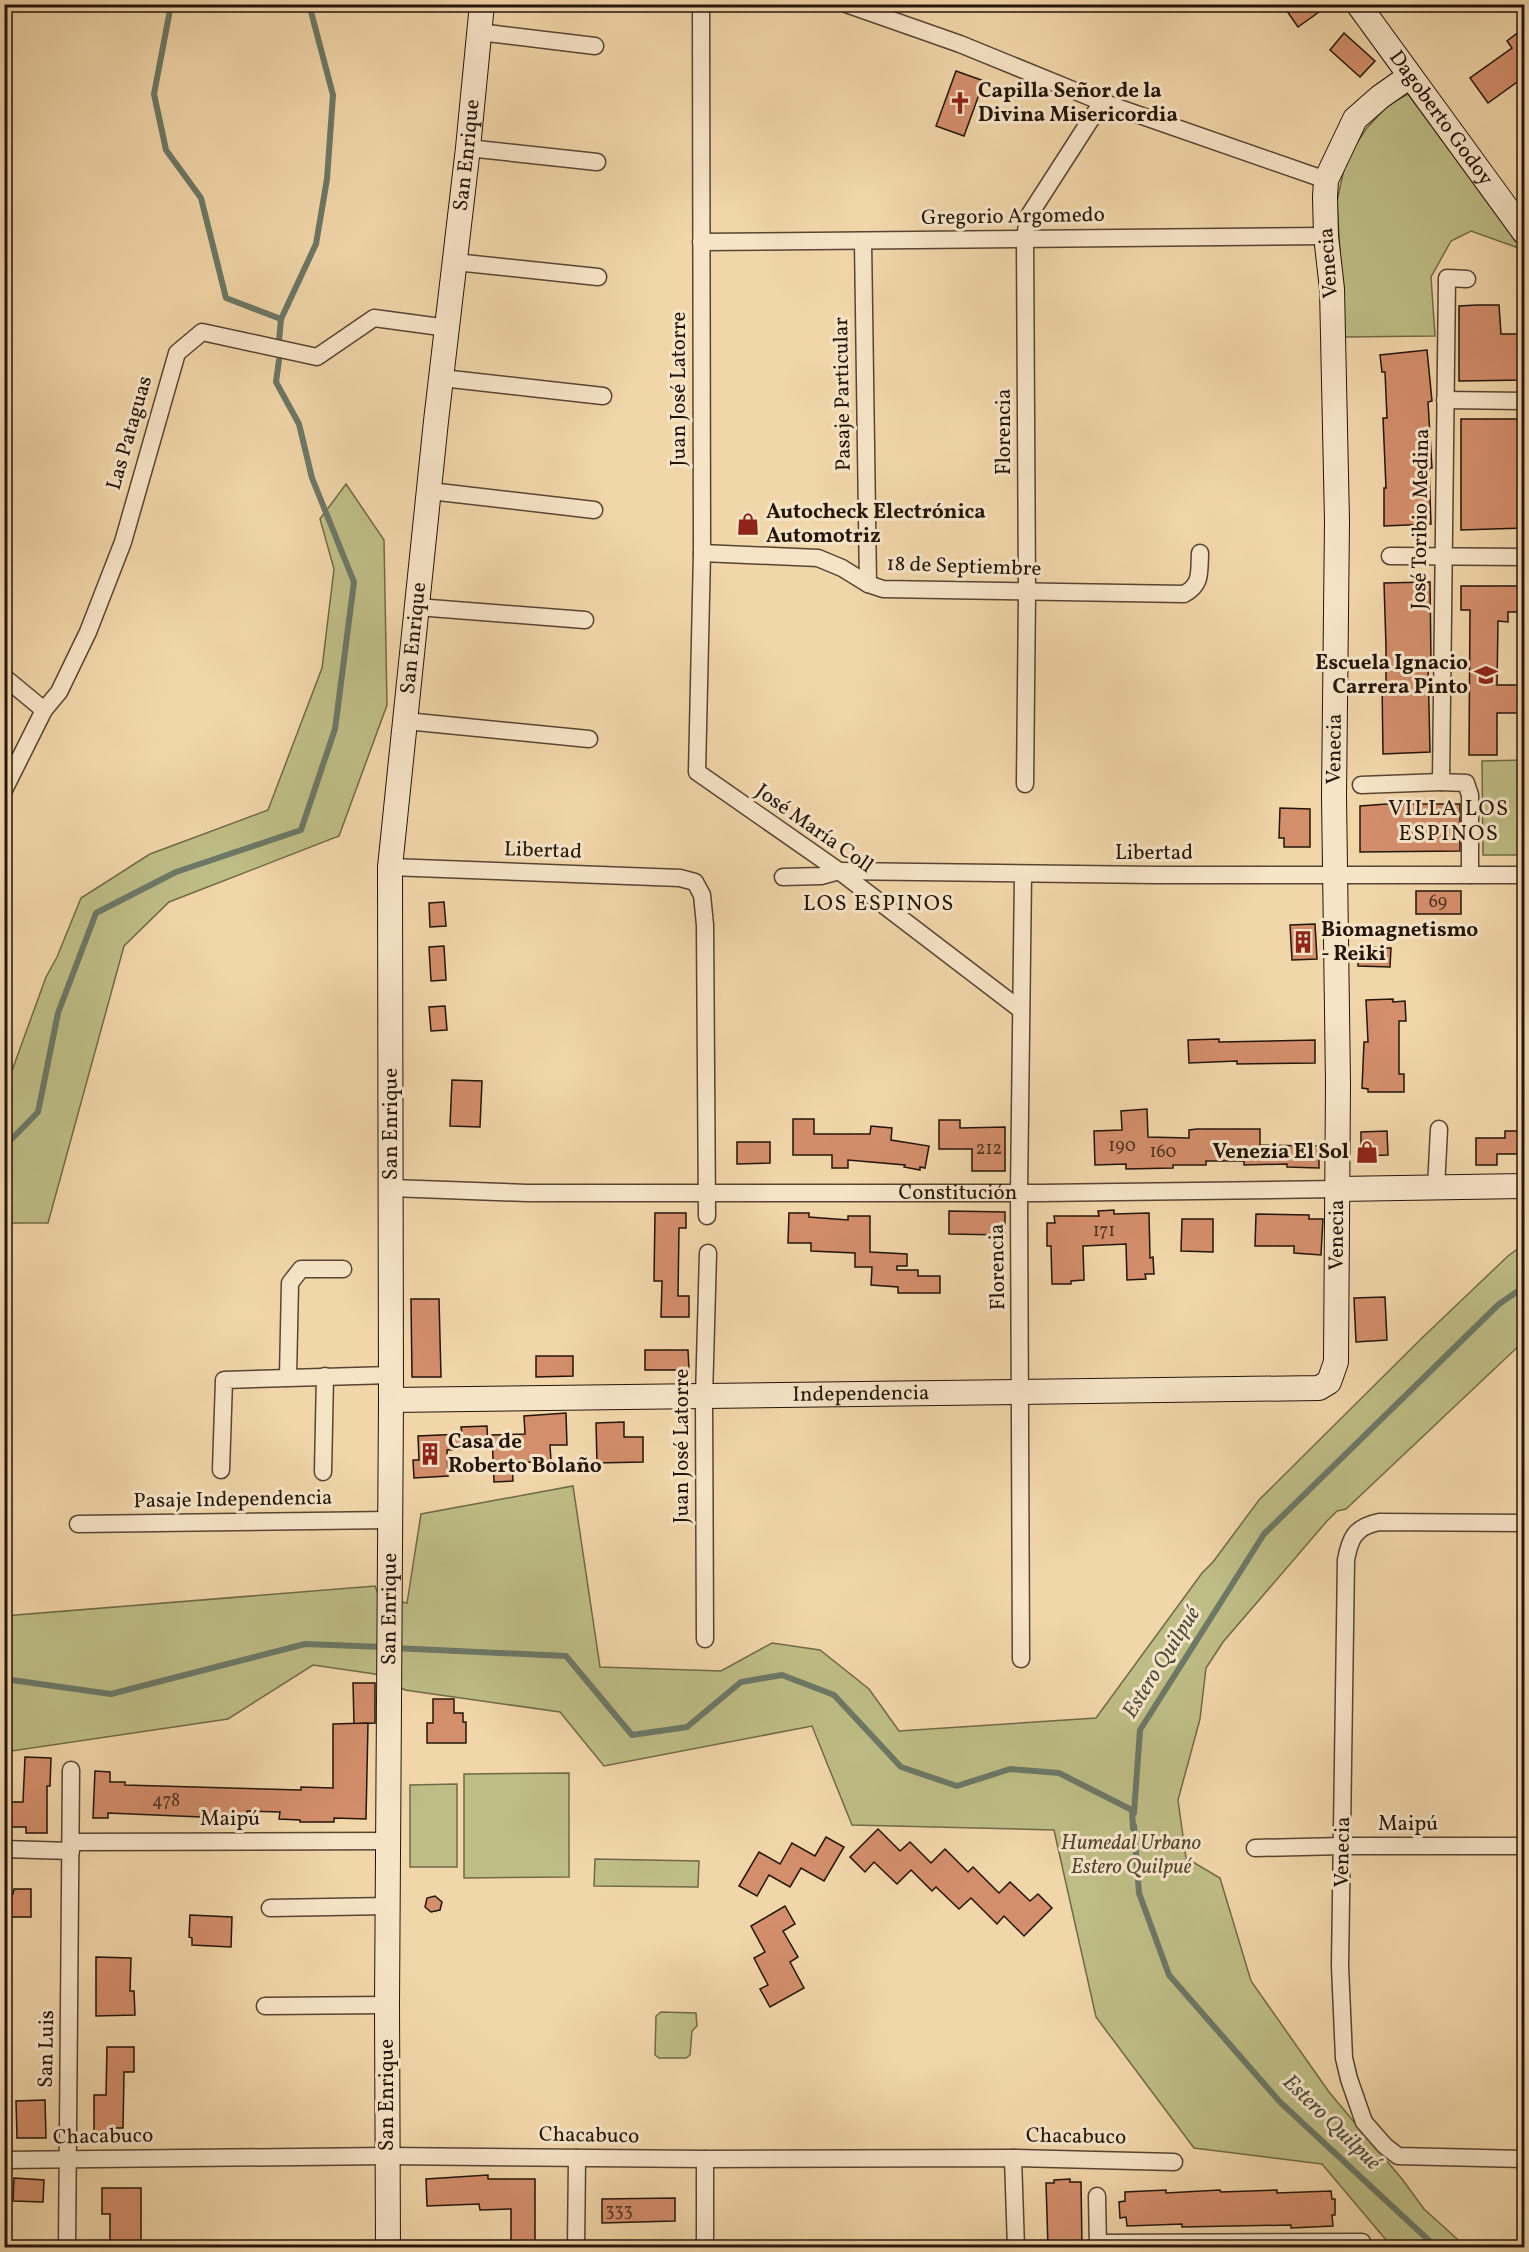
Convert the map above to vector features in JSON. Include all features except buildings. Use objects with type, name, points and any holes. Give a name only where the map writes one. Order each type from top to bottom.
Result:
[{"type":"street","name":"San Enrique","points":[[388,2247],[390,867],[482,4]]},
{"type":"street","name":"Juan José Latorre","points":[[696,772],[702,553],[701,4]]},
{"type":"street","points":[[846,4],[960,44],[1102,102],[1326,180]]},
{"type":"street","name":"Dagoberto Godoy","points":[[1358,4],[1524,232]]},
{"type":"street","points":[[479,32],[595,46]]},
{"type":"street","name":"Venecia","points":[[1329,1382],[1336,1362],[1338,1189],[1334,796],[1337,521],[1332,289],[1326,236],[1326,180],[1355,119],[1380,97],[1410,76]]},
{"type":"street","name":"Florencia","points":[[1025,784],[1027,593],[1024,239],[1028,217],[1102,102]]},
{"type":"street","points":[[468,148],[597,162]]},
{"type":"street","name":"Gregorio Argomedo","points":[[701,242],[1326,236]]},
{"type":"street","name":"Pasaje Particular","points":[[863,241],[867,584]]},
{"type":"street","points":[[455,262],[598,277]]},
{"type":"street","name":"José Toribio Medina","points":[[1441,782],[1447,278],[1467,279]]},
{"type":"street","name":"Las Pataguas","points":[[4,790],[44,710],[59,692],[87,632],[123,542],[177,353],[202,332],[317,357],[374,318],[448,328]]},
{"type":"street","points":[[442,378],[603,396]]},
{"type":"street","points":[[1445,400],[1524,401]]},
{"type":"street","points":[[430,491],[594,510]]},
{"type":"street","name":"18 de Septiembre","points":[[702,553],[818,558],[842,568],[867,584],[883,589],[1184,594],[1193,590],[1198,578],[1200,553]]},
{"type":"street","points":[[1390,556],[1524,557]]},
{"type":"street","points":[[417,607],[585,620]]},
{"type":"street","points":[[4,676],[44,710]]},
{"type":"street","points":[[406,721],[589,739]]},
{"type":"street","name":"José María Coll","points":[[696,772],[839,872],[1021,1010]]},
{"type":"street","points":[[1362,785],[1467,783],[1470,795],[1470,875]]},
{"type":"street","name":"Libertad","points":[[390,867],[680,878],[695,882],[702,895],[705,925],[706,1192]]},
{"type":"street","name":"Libertad","points":[[783,877],[821,876],[839,872],[1524,875]]},
{"type":"street","name":"Florencia","points":[[1021,1659],[1020,1193],[1023,874]]},
{"type":"street","points":[[1436,1188],[1439,1129]]},
{"type":"street","name":"Constitución","points":[[391,1188],[527,1193],[1020,1193],[1524,1186]]},
{"type":"street","points":[[706,1192],[707,1216]]},
{"type":"street","name":"Juan José Latorre","points":[[705,1639],[704,1397],[708,1252]]},
{"type":"street","points":[[288,1377],[290,1283],[301,1269],[343,1269]]},
{"type":"street","points":[[221,1470],[224,1380],[391,1375]]},
{"type":"street","points":[[323,1472],[325,1376]]},
{"type":"street","name":"Independencia","points":[[391,1400],[1319,1388],[1329,1382]]},
{"type":"street","name":"Pasaje Independencia","points":[[78,1524],[390,1520]]},
{"type":"street","name":"Venecia","points":[[1524,1522],[1379,1522],[1366,1525],[1355,1533],[1348,1547],[1340,1966],[1344,2058],[1349,2079],[1364,2122],[1385,2146],[1398,2156],[1524,2159]]},
{"type":"street","name":"San Luis","points":[[67,2247],[71,1770]]},
{"type":"street","name":"Maipú","points":[[71,1846],[389,1841]]},
{"type":"street","points":[[4,1849],[71,1846]]},
{"type":"street","name":"Maipú","points":[[1256,1848],[1524,1846]]},
{"type":"street","points":[[270,1908],[388,1906]]},
{"type":"street","points":[[265,2006],[387,2005]]},
{"type":"street","name":"Chacabuco","points":[[4,2160],[387,2156],[705,2159],[1013,2158],[1174,2162]]},
{"type":"street","points":[[576,2247],[577,2158]]},
{"type":"street","points":[[1013,2158],[1016,2247]]},
{"type":"street","points":[[705,2159],[705,2247]]},
{"type":"street","points":[[1097,2196],[1098,2245],[1362,2242]]},
{"type":"green space","points":[[1408,94],[1524,250],[1471,231],[1451,241],[1431,277],[1435,336],[1345,337],[1337,201],[1346,160],[1366,129],[1388,105]]},
{"type":"green space","points":[[346,484],[384,540],[387,705],[339,836],[169,902],[124,946],[48,1223],[12,1223],[5,1230],[5,1090],[46,977],[57,957],[81,898],[150,854],[268,810],[322,668],[334,569],[320,519]]},
{"type":"green space","points":[[1524,760],[1524,855],[1483,855],[1482,761]]},
{"type":"green space","name":"Humedal Urbano Estero Quilpué","points":[[1524,1244],[1524,1341],[1346,1509],[1337,1511],[1327,1521],[1223,1642],[1206,1668],[1200,1719],[1178,1800],[1186,1858],[1220,1878],[1251,1981],[1329,2092],[1402,2179],[1424,2209],[1466,2247],[1392,2247],[1322,2164],[1194,2148],[1096,2017],[1054,1830],[852,1825],[812,1726],[604,1766],[560,1712],[405,1690],[375,1674],[313,1665],[228,1719],[5,1752],[4,1616],[375,1586],[379,1597],[407,1603],[421,1514],[573,1486],[600,1667],[721,1671],[772,1643],[820,1650],[869,1689],[899,1731],[1096,1718],[1202,1573],[1213,1562],[1259,1500],[1423,1337],[1508,1256]]},
{"type":"green space","points":[[569,1773],[569,1877],[464,1878],[464,1774]]},
{"type":"green space","points":[[457,1784],[457,1867],[410,1867],[410,1785]]},
{"type":"green space","points":[[595,1859],[699,1861],[698,1887],[594,1886]]},
{"type":"green space","points":[[661,2012],[696,2013],[697,2026],[692,2031],[690,2055],[686,2058],[659,2058],[655,2055],[656,2016]]},
{"type":"waterway","points":[[166,4],[170,10],[154,94],[166,150],[201,198],[226,298],[281,319]]},
{"type":"waterway","points":[[279,341],[281,319],[316,244],[327,179],[333,95],[309,4]]},
{"type":"waterway","points":[[4,1147],[38,1112],[58,1013],[96,913],[176,872],[301,830],[335,729],[354,582],[312,478],[299,424],[276,382],[279,360]]},
{"type":"waterway","name":"Estero Quilpué","points":[[1134,1813],[1140,1730],[1264,1534],[1499,1304],[1524,1287]]},
{"type":"waterway","points":[[4,1679],[111,1694],[305,1644],[384,1647]]},
{"type":"waterway","points":[[394,1648],[566,1656],[632,1735],[687,1727],[741,1682],[782,1675],[834,1695],[901,1767],[957,1786],[1010,1769],[1059,1773],[1132,1810],[1133,1828]]},
{"type":"waterway","name":"Estero Quilpué","points":[[1134,1826],[1139,1893],[1169,1975],[1280,2102],[1437,2248]]},
{"type":"place","name":"Capilla Señor de la Divina Misericordia","points":[[960,103]]},
{"type":"place","name":"Autocheck Electrónica Automotriz","points":[[748,524]]},
{"type":"place","name":"Escuela Ignacio Carrera Pinto","points":[[1486,675]]},
{"type":"place","name":"Biomagnetismo - Reiki","points":[[1303,942]]},
{"type":"place","name":"Venezia El Sol","points":[[1367,1152]]},
{"type":"place","name":"Casa de Roberto Bolaño","points":[[430,1454]]},
{"type":"district","name":"VILLA LOS ESPINOS","points":[[1449,822]]},
{"type":"district","name":"LOS ESPINOS","points":[[879,904]]}]
